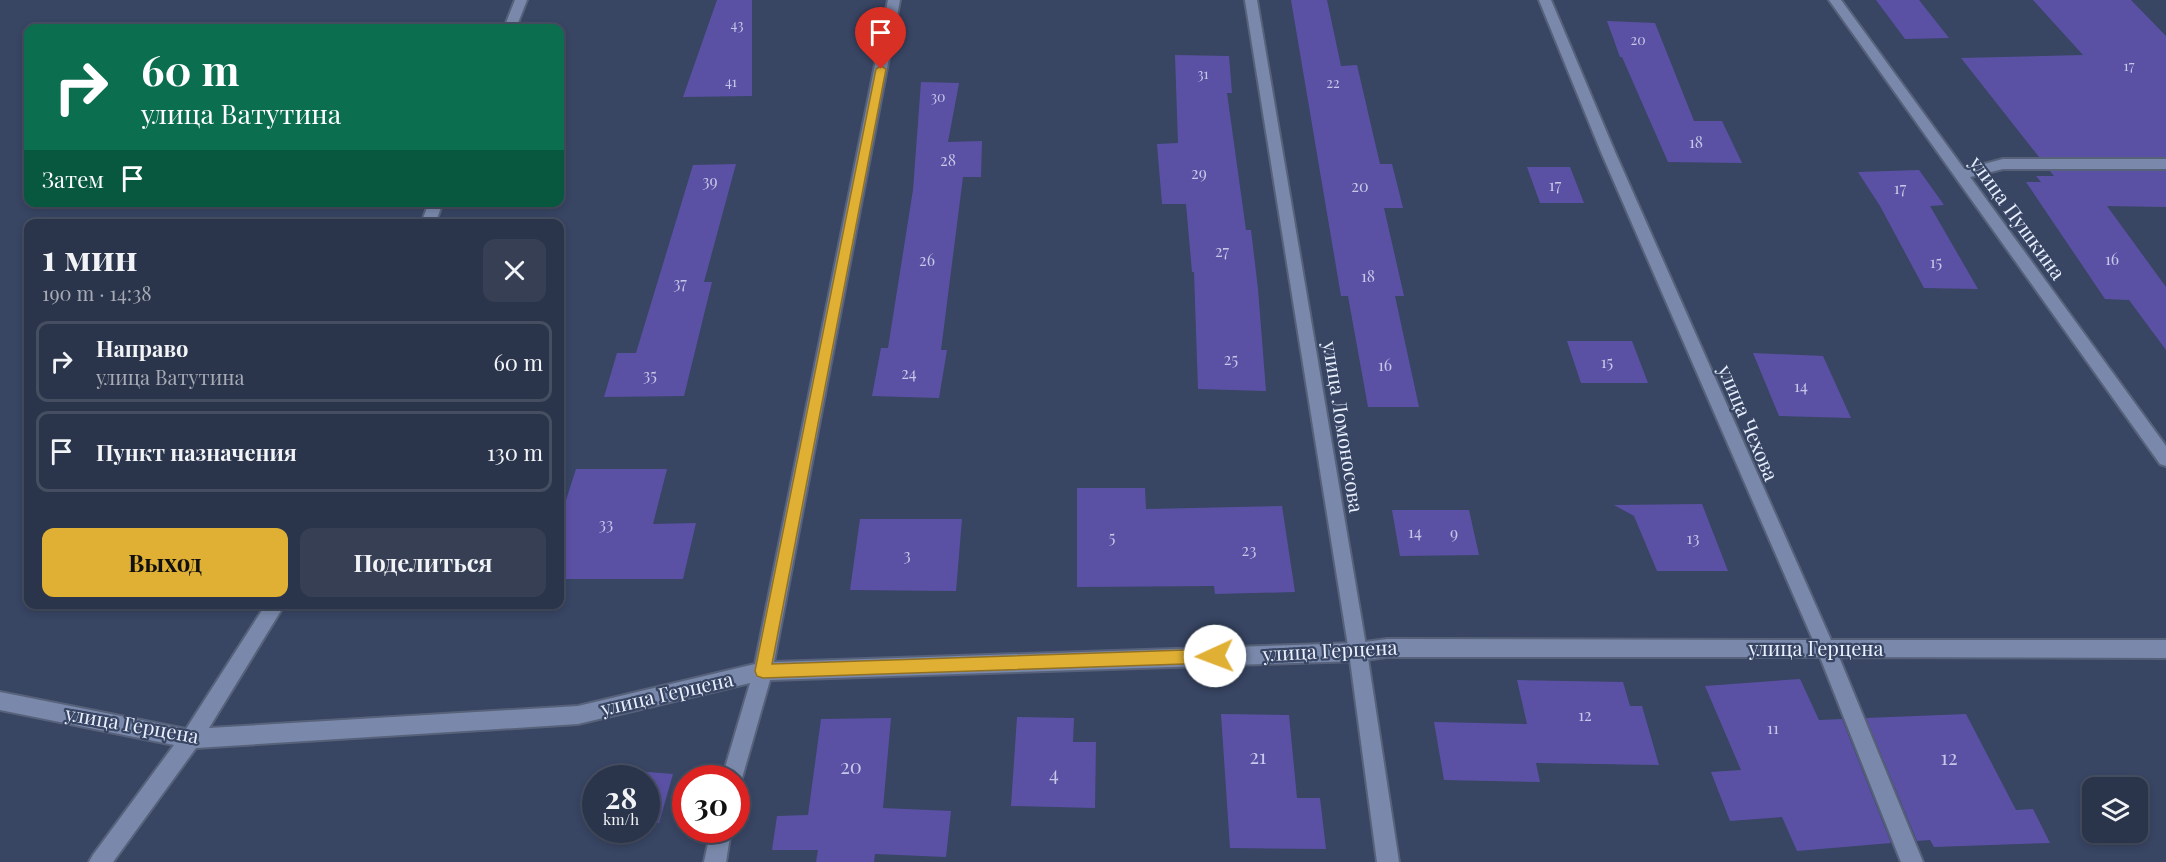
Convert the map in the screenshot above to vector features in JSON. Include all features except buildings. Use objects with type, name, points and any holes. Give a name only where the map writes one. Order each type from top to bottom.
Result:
[{"type":"street","points":[[512,24],[521,0]]},
{"type":"street","points":[[736,765],[763,671],[894,0]]},
{"type":"street","name":"улица Ломоносова","points":[[1251,0],[1358,651],[1388,862]]},
{"type":"street","name":"улица Чехова","points":[[1545,0],[1743,465],[1826,649],[1912,862]]},
{"type":"street","name":"улица Пушкина","points":[[1836,0],[2166,459]]},
{"type":"street","points":[[1962,174],[2003,164],[2166,164]]},
{"type":"street","points":[[100,862],[191,739],[273,609]]},
{"type":"street","name":"улица Герцена","points":[[0,701],[191,739],[578,715],[763,671],[1358,651],[1387,648],[2166,650]]},
{"type":"street","points":[[715,862],[719,843]]},
{"type":"route","points":[[881,69],[763,671],[1215,656]]}]
